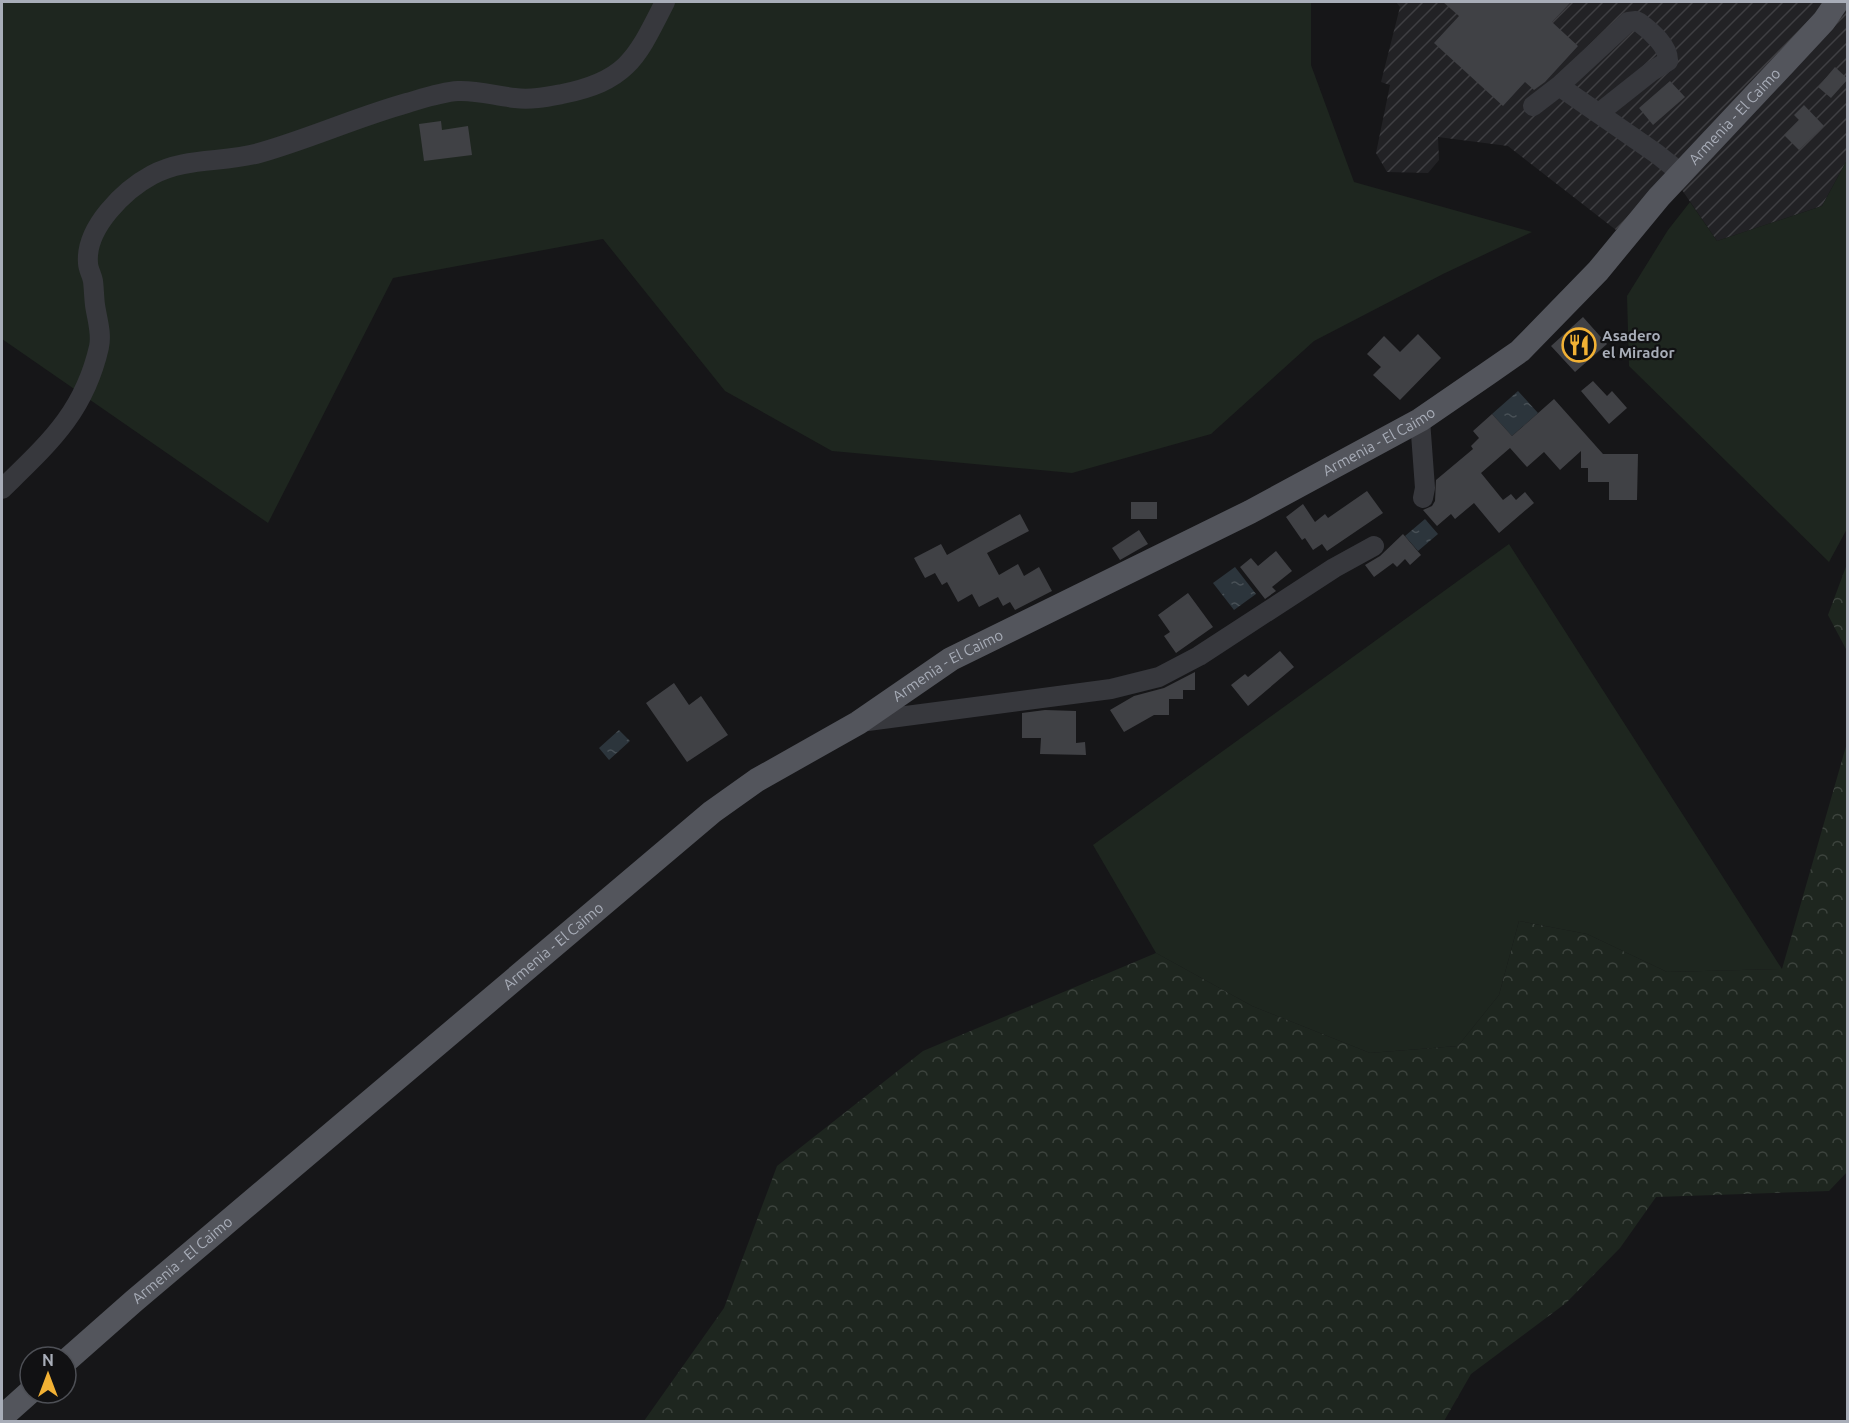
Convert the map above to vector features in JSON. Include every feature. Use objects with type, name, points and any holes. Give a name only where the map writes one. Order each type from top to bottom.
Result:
[{"type":"main road","name":"Armenia - El Caimo","points":[[78,1350],[712,812],[757,780],[858,723],[951,659],[1250,512],[1420,420],[1520,351],[1598,271],[1659,197],[1824,21],[1837,2]]},
{"type":"main road","points":[[2,1417],[18,1403]]},
{"type":"street","points":[[2,489],[58,434],[75,411],[88,384],[100,344],[99,324],[88,262],[91,239],[101,220],[132,188],[174,166],[257,154],[382,110],[430,96],[459,91],[516,98],[536,98],[592,87],[631,62],[645,44],[666,2]]},
{"type":"street","points":[[1533,106],[1628,22],[1636,21],[1666,49],[1669,56],[1668,61],[1652,70],[1599,113]]},
{"type":"street","points":[[1558,86],[1682,174]]},
{"type":"street","points":[[1420,420],[1424,498]]},
{"type":"street","points":[[858,723],[1112,689],[1159,677],[1199,656],[1334,568],[1374,546]]},
{"type":"shaded area","points":[[1396,2],[1847,2],[1847,160],[1822,206],[1717,241],[1680,187],[1669,175],[1616,230],[1508,146],[1438,137],[1439,160],[1428,173],[1387,172],[1376,153],[1390,85],[1381,82],[1400,7]]},
{"type":"green space","points":[[2,2],[1311,2],[1311,65],[1354,182],[1532,232],[1443,274],[1314,341],[1211,434],[1072,473],[832,451],[725,391],[603,239],[393,278],[268,523],[2,339]]},
{"type":"green space","points":[[1847,160],[1848,527],[1829,562],[1629,366],[1627,296],[1668,230],[1690,202],[1717,241],[1822,206]]},
{"type":"green space","points":[[1509,544],[1782,969],[1667,972],[1587,934],[1519,921],[1499,995],[1458,1046],[1370,1053],[1252,1006],[1156,953],[1093,845]]},
{"type":"green space","points":[[1847,564],[1847,651],[1828,615]]},
{"type":"green space","points":[[1847,743],[1847,1172],[1829,1191],[1656,1197],[1620,1248],[1566,1303],[1471,1374],[1444,1421],[644,1421],[724,1308],[777,1166],[923,1051],[1156,953],[1252,1006],[1370,1053],[1458,1046],[1499,995],[1519,921],[1587,934],[1667,972],[1782,969]]},
{"type":"water","points":[[1518,391],[1538,413],[1512,436],[1492,414]]},
{"type":"water","points":[[1425,519],[1438,534],[1418,551],[1405,536]]},
{"type":"water","points":[[1235,567],[1256,594],[1234,610],[1213,583]]},
{"type":"water","points":[[619,730],[630,741],[609,760],[599,748]]},
{"type":"building","points":[[1443,2],[1571,2],[1552,22],[1578,46],[1545,82],[1534,90],[1525,82],[1503,106],[1434,43],[1459,16]]},
{"type":"building","points":[[1835,67],[1848,79],[1831,98],[1818,87]]},
{"type":"building","points":[[1670,81],[1685,97],[1653,125],[1639,108]]},
{"type":"building","points":[[1804,105],[1824,126],[1799,150],[1784,135],[1799,120],[1794,115]]},
{"type":"building","points":[[441,121],[442,130],[468,126],[472,155],[424,161],[419,124]]},
{"type":"building","name":"Asadero el Mirador","points":[[1583,317],[1607,344],[1575,372],[1551,346]]},
{"type":"building","points":[[1418,334],[1441,358],[1400,400],[1373,375],[1381,367],[1367,354],[1384,336],[1400,352]]},
{"type":"building","points":[[1593,381],[1607,396],[1612,391],[1627,408],[1609,424],[1581,391]]},
{"type":"building","points":[[1554,399],[1603,454],[1638,454],[1637,500],[1609,500],[1609,482],[1588,482],[1588,468],[1581,468],[1581,451],[1560,470],[1544,452],[1527,467],[1510,448],[1481,473],[1503,500],[1511,494],[1516,500],[1525,492],[1534,503],[1499,533],[1474,503],[1455,519],[1451,514],[1437,526],[1423,510],[1432,506],[1435,501],[1436,480],[1473,449],[1471,446],[1479,438],[1473,431],[1492,414],[1512,436]]},
{"type":"building","points":[[1367,491],[1383,513],[1327,551],[1322,544],[1313,550],[1305,538],[1302,540],[1286,517],[1303,504],[1315,522],[1325,514],[1328,518]]},
{"type":"building","points":[[1131,502],[1157,502],[1157,519],[1131,519]]},
{"type":"building","points":[[1020,514],[1029,531],[987,553],[999,575],[1018,564],[1024,576],[1039,567],[1052,591],[1015,610],[1010,602],[1003,606],[998,597],[979,607],[972,594],[958,602],[947,582],[942,585],[935,573],[925,578],[914,558],[941,544],[947,555]]},
{"type":"building","points":[[1139,530],[1148,544],[1120,560],[1112,548]]},
{"type":"building","points":[[1403,534],[1421,555],[1410,565],[1405,559],[1397,567],[1393,563],[1374,577],[1365,565],[1380,556]]},
{"type":"building","points":[[1276,551],[1292,571],[1272,587],[1276,591],[1265,599],[1240,567],[1251,558],[1258,566]]},
{"type":"building","points":[[1188,593],[1213,627],[1176,653],[1164,636],[1170,632],[1158,615]]},
{"type":"building","points":[[1280,651],[1294,667],[1248,706],[1231,685],[1245,674],[1248,677]]},
{"type":"building","points":[[1195,672],[1195,690],[1183,690],[1183,699],[1169,699],[1169,715],[1154,715],[1124,732],[1110,710],[1134,696],[1164,688]]},
{"type":"building","points":[[674,683],[689,705],[701,696],[728,735],[687,762],[646,703]]},
{"type":"building","points":[[1045,710],[1076,711],[1076,743],[1085,742],[1086,755],[1040,754],[1041,738],[1022,738],[1022,713]]},
{"type":"place","name":"Asadero el Mirador","points":[[1579,345]]}]
